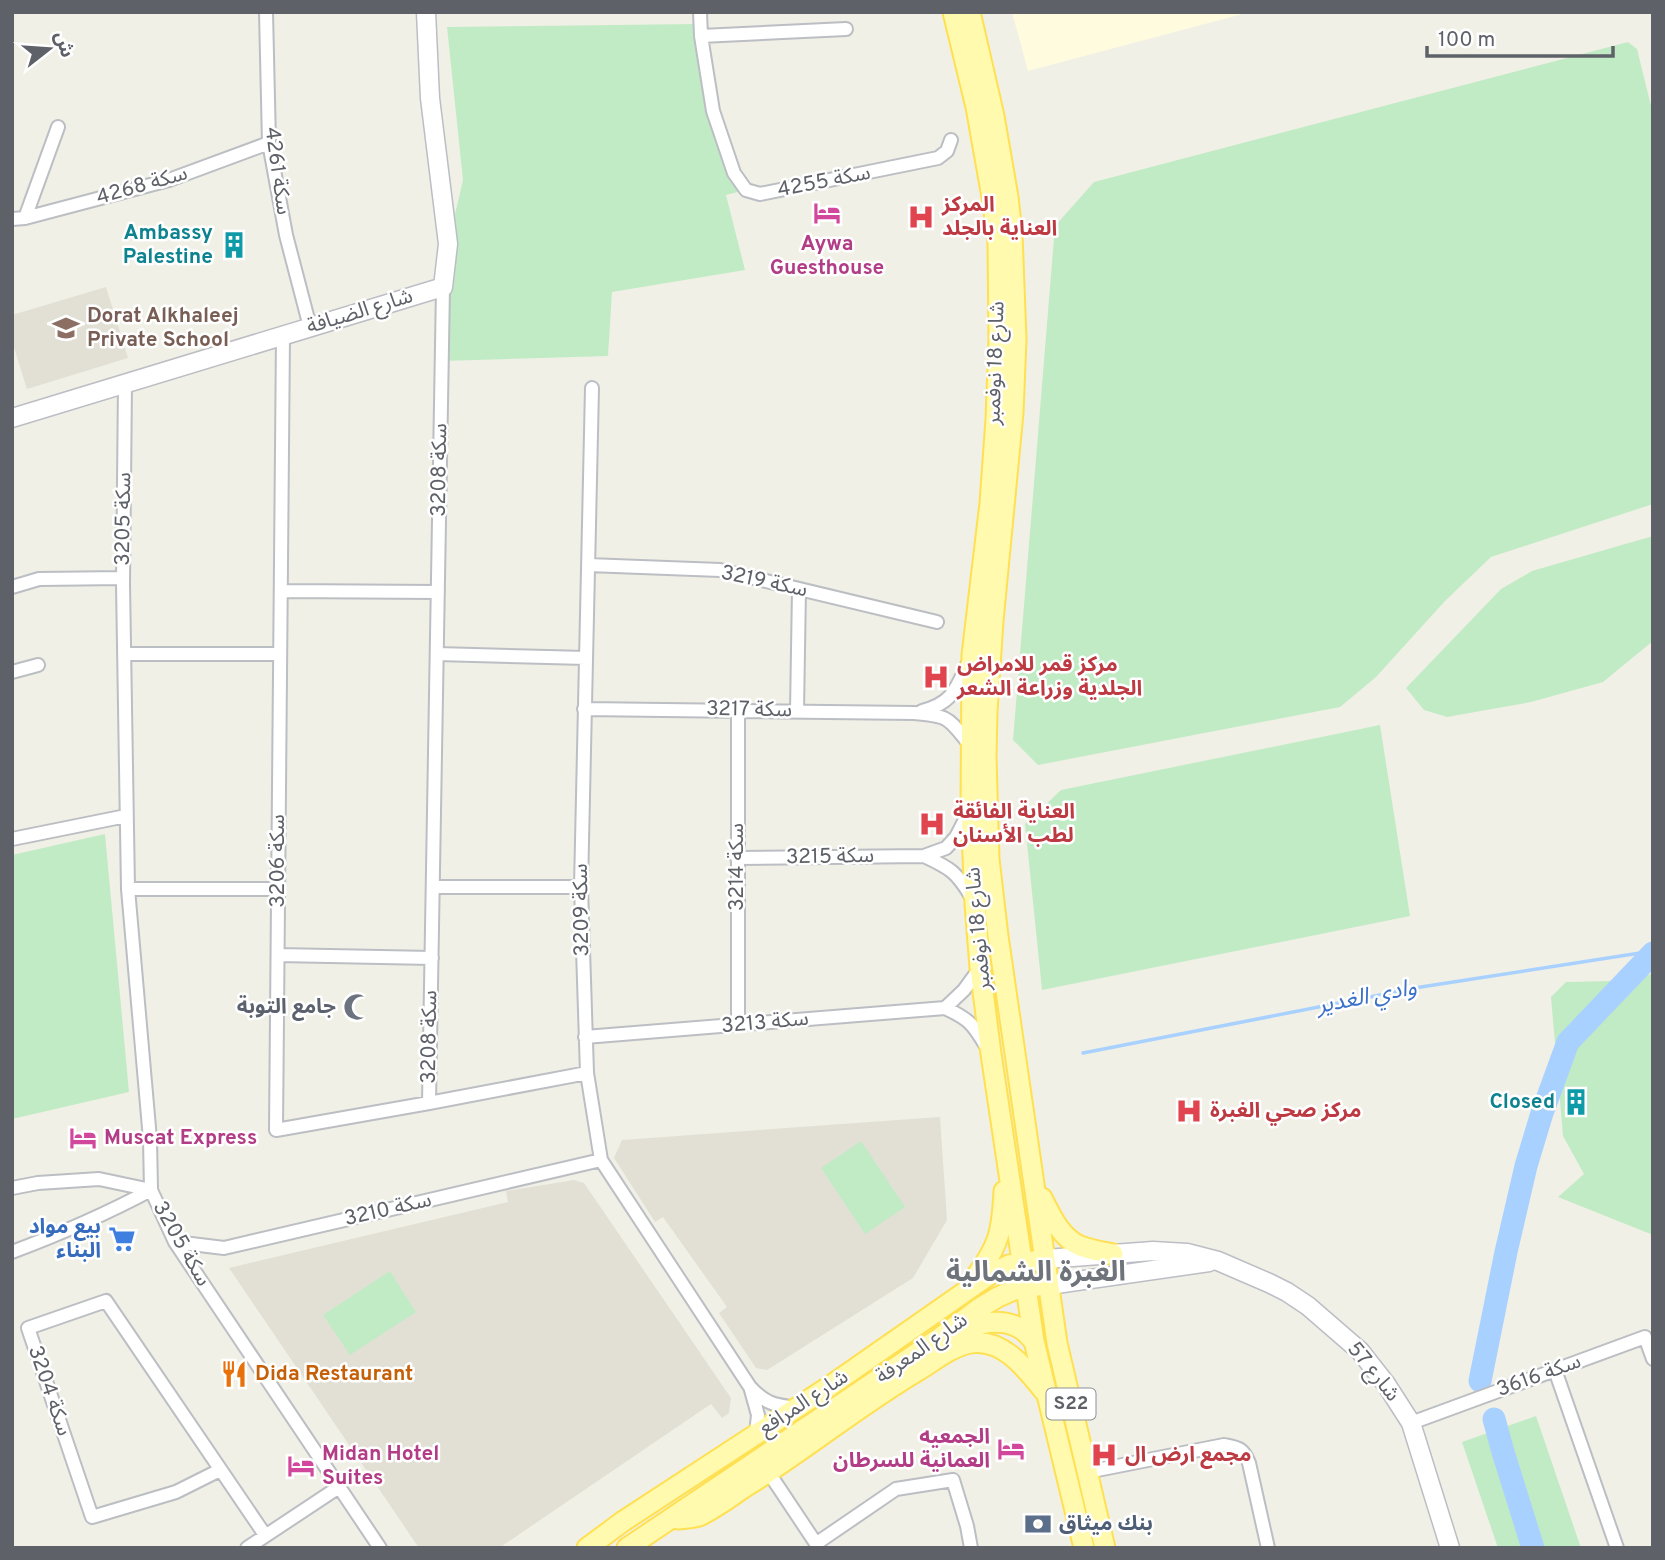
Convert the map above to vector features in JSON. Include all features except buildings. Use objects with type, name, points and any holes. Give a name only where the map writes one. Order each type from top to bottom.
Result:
[{"type":"main road","name":"شارع 18 نوفمبر","points":[[953,12],[976,107],[998,243],[996,419],[972,655],[971,808],[980,968],[1034,1341],[1084,1548]]},
{"type":"main road","name":"شارع 18 نوفمبر","points":[[970,12],[1001,152],[1008,197],[1016,339],[1013,413],[987,712],[989,859],[1057,1343],[1105,1548]]},
{"type":"main road","points":[[979,12],[984,74]]},
{"type":"main road","points":[[959,1294],[989,1259],[999,1237],[1007,1151]]},
{"type":"main road","points":[[1034,1183],[1065,1236],[1079,1246],[1114,1254]]},
{"type":"main road","points":[[1022,1262],[1046,1259]]},
{"type":"main road","name":"شارع المرافع","points":[[587,1548],[622,1522],[893,1343],[959,1294],[992,1273],[1022,1262]]},
{"type":"main road","name":"شارع المعرفة","points":[[627,1548],[988,1303],[1014,1290],[1049,1285]]},
{"type":"main road","points":[[938,1339],[971,1325],[989,1322],[1020,1328],[1034,1341]]},
{"type":"main road","points":[[663,1524],[699,1516],[769,1473],[887,1389],[955,1349],[971,1343],[986,1344],[1012,1356],[1046,1395]]},
{"type":"street","name":"سكة 4261","points":[[266,12],[269,143],[286,235],[310,327]]},
{"type":"street","points":[[426,12],[430,98],[448,244],[443,287]]},
{"type":"street","name":"سكة 4255","points":[[699,12],[713,111],[734,173],[746,190],[761,194],[938,158],[947,150],[951,140]]},
{"type":"street","points":[[701,36],[846,29]]},
{"type":"street","points":[[19,218],[58,127]]},
{"type":"street","name":"سكة 4268","points":[[19,218],[169,180],[269,143]]},
{"type":"street","name":"شارع الضيافة","points":[[12,418],[443,287]]},
{"type":"street","name":"سكة 3208","points":[[429,1104],[443,287]]},
{"type":"street","name":"سكة 3206","points":[[276,1130],[283,335]]},
{"type":"street","name":"سكة 3205","points":[[125,383],[123,578],[128,889],[150,1139],[150,1191],[175,1242],[380,1548]]},
{"type":"street","name":"سكة 3209","points":[[592,388],[581,887],[587,1073],[601,1160],[750,1387],[769,1403],[797,1408]]},
{"type":"street","name":"سكة 3219","points":[[588,565],[720,570],[937,622]]},
{"type":"street","points":[[12,587],[39,579],[123,578]]},
{"type":"street","points":[[797,711],[799,589]]},
{"type":"street","points":[[281,591],[438,592]]},
{"type":"street","points":[[124,654],[280,654]]},
{"type":"street","points":[[437,654],[586,658]]},
{"type":"street","name":"سكة 3217","points":[[915,713],[935,708],[947,700],[972,655]]},
{"type":"street","points":[[12,672],[38,665]]},
{"type":"street","name":"سكة 3217","points":[[584,709],[941,715],[955,724],[971,746]]},
{"type":"street","name":"سكة 3214","points":[[738,710],[738,1025]]},
{"type":"street","name":"سكة 3215","points":[[737,858],[924,856],[946,848],[956,836],[971,808]]},
{"type":"street","points":[[12,839],[126,816]]},
{"type":"street","points":[[924,856],[946,866],[961,879],[975,904]]},
{"type":"street","points":[[433,887],[581,887]]},
{"type":"street","points":[[128,889],[278,889]]},
{"type":"street","points":[[278,955],[432,958]]},
{"type":"street","points":[[980,968],[964,990],[945,1008],[972,1024],[991,1054]]},
{"type":"street","name":"سكة 3213","points":[[585,1037],[945,1008]]},
{"type":"street","name":"سكة 3208","points":[[276,1130],[587,1073]]},
{"type":"street","name":"سكة 3210","points":[[175,1242],[224,1248],[601,1160]]},
{"type":"street","points":[[12,1188],[38,1183],[99,1179],[150,1191]]},
{"type":"street","points":[[12,1252],[55,1236],[150,1191]]},
{"type":"street","name":"شارع 57","points":[[1046,1259],[1166,1251],[1187,1253],[1218,1261],[1287,1292],[1308,1306],[1360,1351],[1386,1384],[1410,1423],[1450,1548]]},
{"type":"street","points":[[1049,1285],[1218,1261]]},
{"type":"street","name":"سكة 3204","points":[[220,1470],[176,1492],[92,1517],[28,1328],[106,1301],[265,1535]]},
{"type":"street","name":"سكة 3616","points":[[1410,1423],[1645,1337],[1653,1359]]},
{"type":"street","points":[[1555,1370],[1617,1548]]},
{"type":"street","name":"سكة 3209","points":[[750,1387],[758,1415],[756,1434]]},
{"type":"street","points":[[1087,1472],[1224,1445],[1237,1447],[1245,1452],[1249,1463],[1268,1548]]},
{"type":"street","points":[[769,1473],[818,1545],[896,1489],[953,1480],[971,1548]]},
{"type":"street","points":[[247,1548],[339,1487]]},
{"type":"street","points":[[651,1548],[655,1534],[663,1524]]},
{"type":"shaded area","points":[[1012,12],[1250,12],[1028,71]]},
{"type":"shaded area","name":"Dorat Alkhaleej Private School","points":[[106,287],[128,358],[27,389],[12,341],[12,315]]},
{"type":"shaded area","points":[[940,1117],[947,1220],[913,1278],[767,1370],[756,1368],[719,1313],[727,1307],[663,1217],[655,1222],[614,1158],[622,1140]]},
{"type":"shaded area","points":[[574,1180],[584,1183],[731,1398],[729,1413],[722,1418],[711,1404],[499,1548],[419,1548],[229,1268],[508,1202],[506,1191]]},
{"type":"green space","points":[[697,24],[713,112],[746,190],[726,195],[745,270],[612,292],[608,356],[442,361],[448,244],[463,180],[447,27]]},
{"type":"green space","points":[[1628,42],[1637,49],[1653,114],[1653,504],[1491,557],[1445,601],[1376,677],[1340,707],[1038,765],[1013,740],[1055,226],[1094,182]]},
{"type":"green space","points":[[1653,536],[1653,641],[1603,682],[1531,702],[1447,717],[1424,710],[1406,688],[1501,589],[1532,571]]},
{"type":"green space","points":[[1380,725],[1410,916],[1042,990],[1025,824],[1061,790]]},
{"type":"green space","points":[[105,834],[129,1092],[12,1119],[12,855]]},
{"type":"green space","points":[[1653,974],[1653,1235],[1558,1197],[1584,1174],[1563,1136],[1551,997],[1566,982],[1611,981]]},
{"type":"green space","points":[[861,1141],[905,1207],[865,1234],[821,1168]]},
{"type":"green space","points":[[390,1271],[416,1312],[350,1355],[323,1315]]},
{"type":"green space","points":[[1536,1416],[1581,1548],[1498,1548],[1462,1442]]},
{"type":"waterway","name":"وادي الغدير","points":[[1083,1053],[1421,987],[1653,951]]},
{"type":"waterway","name":"وادي الغدير","points":[[1480,1381],[1526,1166],[1568,1042],[1653,953]]},
{"type":"waterway","name":"وادي الغدير","points":[[1494,1419],[1533,1548]]},
{"type":"place","name":"Aywa Guesthouse","points":[[827,213]]},
{"type":"place","name":"المركز العناية بالجلد","points":[[921,217]]},
{"type":"place","name":"Ambassy Palestine","points":[[234,245]]},
{"type":"place","name":"Dorat Alkhaleej Private School","points":[[66,328]]},
{"type":"place","name":"مركز قمر للامراض الجلدية وزراعة الشعر","points":[[936,677]]},
{"type":"place","name":"العناية الفائقة لطب الأسنان","points":[[932,824]]},
{"type":"place","name":"جامع التوبة","points":[[357,1007]]},
{"type":"place","name":"Closed","points":[[1576,1102]]},
{"type":"place","name":"مركز صحي الغبرة","points":[[1189,1111]]},
{"type":"place","name":"Muscat Express","points":[[83,1138]]},
{"type":"place","name":"بيع مواد البناء","points":[[122,1239]]},
{"type":"place","name":"Dida Restaurant","points":[[234,1374]]},
{"type":"place","name":"الجمعيه العمانية للسرطان","points":[[1011,1449]]},
{"type":"place","name":"مجمع ارض ال","points":[[1104,1455]]},
{"type":"place","name":"Midan Hotel Suites","points":[[301,1466]]},
{"type":"place","name":"بنك ميثاق","points":[[1038,1524]]},
{"type":"district","name":"الغبرة الشمالية","points":[[1036,1274]]}]
